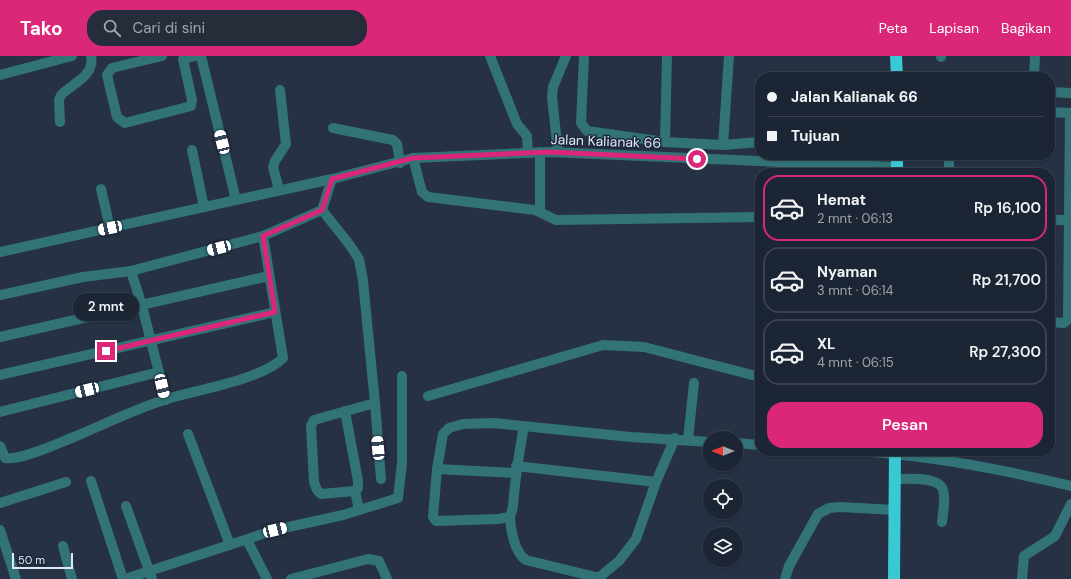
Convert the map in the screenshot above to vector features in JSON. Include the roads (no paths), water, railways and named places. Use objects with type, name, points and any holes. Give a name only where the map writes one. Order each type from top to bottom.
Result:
[{"type":"highway","points":[[896,56],[897,72]]},
{"type":"highway","points":[[894,579],[895,456]]},
{"type":"lane","points":[[0,75],[72,56]]},
{"type":"lane","points":[[60,122],[59,100],[61,95],[88,73],[91,67],[91,56]]},
{"type":"lane","points":[[162,56],[112,68],[108,72],[117,117],[120,121],[125,123],[191,106],[192,100],[182,58],[196,56]]},
{"type":"lane","points":[[201,56],[236,200]]},
{"type":"lane","points":[[490,56],[517,124],[526,136],[528,153]]},
{"type":"lane","points":[[558,152],[552,97],[553,87],[566,56]]},
{"type":"lane","points":[[584,56],[581,123],[584,129],[591,133],[665,142],[723,145],[755,142]]},
{"type":"lane","points":[[665,142],[667,56]]},
{"type":"lane","points":[[723,145],[729,56]]},
{"type":"lane","points":[[1034,72],[1036,56]]},
{"type":"lane","points":[[279,190],[273,167],[274,161],[286,144],[280,90]]},
{"type":"lane","points":[[1055,92],[1071,93]]},
{"type":"lane","points":[[1055,112],[1071,113],[1068,319],[1064,323],[1055,322]]},
{"type":"lane","points":[[334,128],[393,140],[397,144],[400,163]]},
{"type":"lane","points":[[192,150],[204,207]]},
{"type":"lane","points":[[540,152],[540,210]]},
{"type":"lane","name":"Jalan Kalianak 66","points":[[0,252],[332,179],[400,163],[413,158],[558,152],[859,168]]},
{"type":"lane","points":[[413,158],[422,192],[428,197],[540,210],[549,218],[556,220],[755,217]]},
{"type":"lane","points":[[0,295],[83,277],[131,271],[263,236],[322,210],[332,179]]},
{"type":"lane","points":[[101,189],[110,228]]},
{"type":"lane","points":[[322,210],[359,259],[363,281],[381,479]]},
{"type":"lane","points":[[1055,220],[1069,220]]},
{"type":"lane","points":[[0,446],[5,458],[13,458],[54,445],[166,400],[253,374],[277,364],[283,358],[263,236]]},
{"type":"lane","points":[[131,271],[142,306],[166,400]]},
{"type":"lane","points":[[0,337],[269,276]]},
{"type":"lane","points":[[0,375],[275,312]]},
{"type":"lane","points":[[428,396],[603,345],[644,347],[755,375]]},
{"type":"lane","points":[[0,412],[159,372]]},
{"type":"lane","points":[[91,481],[124,579],[150,575],[275,530],[359,510],[398,498],[400,492],[402,376]]},
{"type":"lane","points":[[688,440],[694,383]]},
{"type":"lane","points":[[355,492],[321,494],[317,490],[314,482],[311,426],[314,420],[375,403]]},
{"type":"lane","points":[[345,411],[358,481],[358,488],[355,492],[359,510]]},
{"type":"lane","points":[[510,517],[498,519],[436,521],[433,517],[437,469],[443,434],[449,428],[463,424],[494,423],[631,437],[675,438],[703,441]]},
{"type":"lane","points":[[524,426],[516,469],[513,510],[510,517],[517,550],[520,556],[526,560],[599,578],[620,561],[636,539],[656,482],[675,438]]},
{"type":"lane","points":[[188,434],[230,545]]},
{"type":"lane","points":[[743,444],[755,445]]},
{"type":"lane","points":[[920,456],[1009,470],[1071,486]]},
{"type":"lane","points":[[437,469],[516,469],[656,482]]},
{"type":"lane","points":[[896,479],[932,480],[940,484],[943,493],[942,522]]},
{"type":"lane","points":[[0,503],[66,482]]},
{"type":"lane","points":[[1022,579],[1024,556],[1055,536],[1071,504]]},
{"type":"lane","points":[[126,506],[150,575]]},
{"type":"lane","points":[[785,579],[788,566],[818,514],[829,508],[840,507],[895,510]]},
{"type":"lane","points":[[0,530],[4,554],[16,579]]},
{"type":"lane","points":[[247,540],[267,579]]},
{"type":"lane","points":[[62,546],[72,579]]},
{"type":"lane","points":[[291,579],[368,559],[379,561],[387,579]]}]
